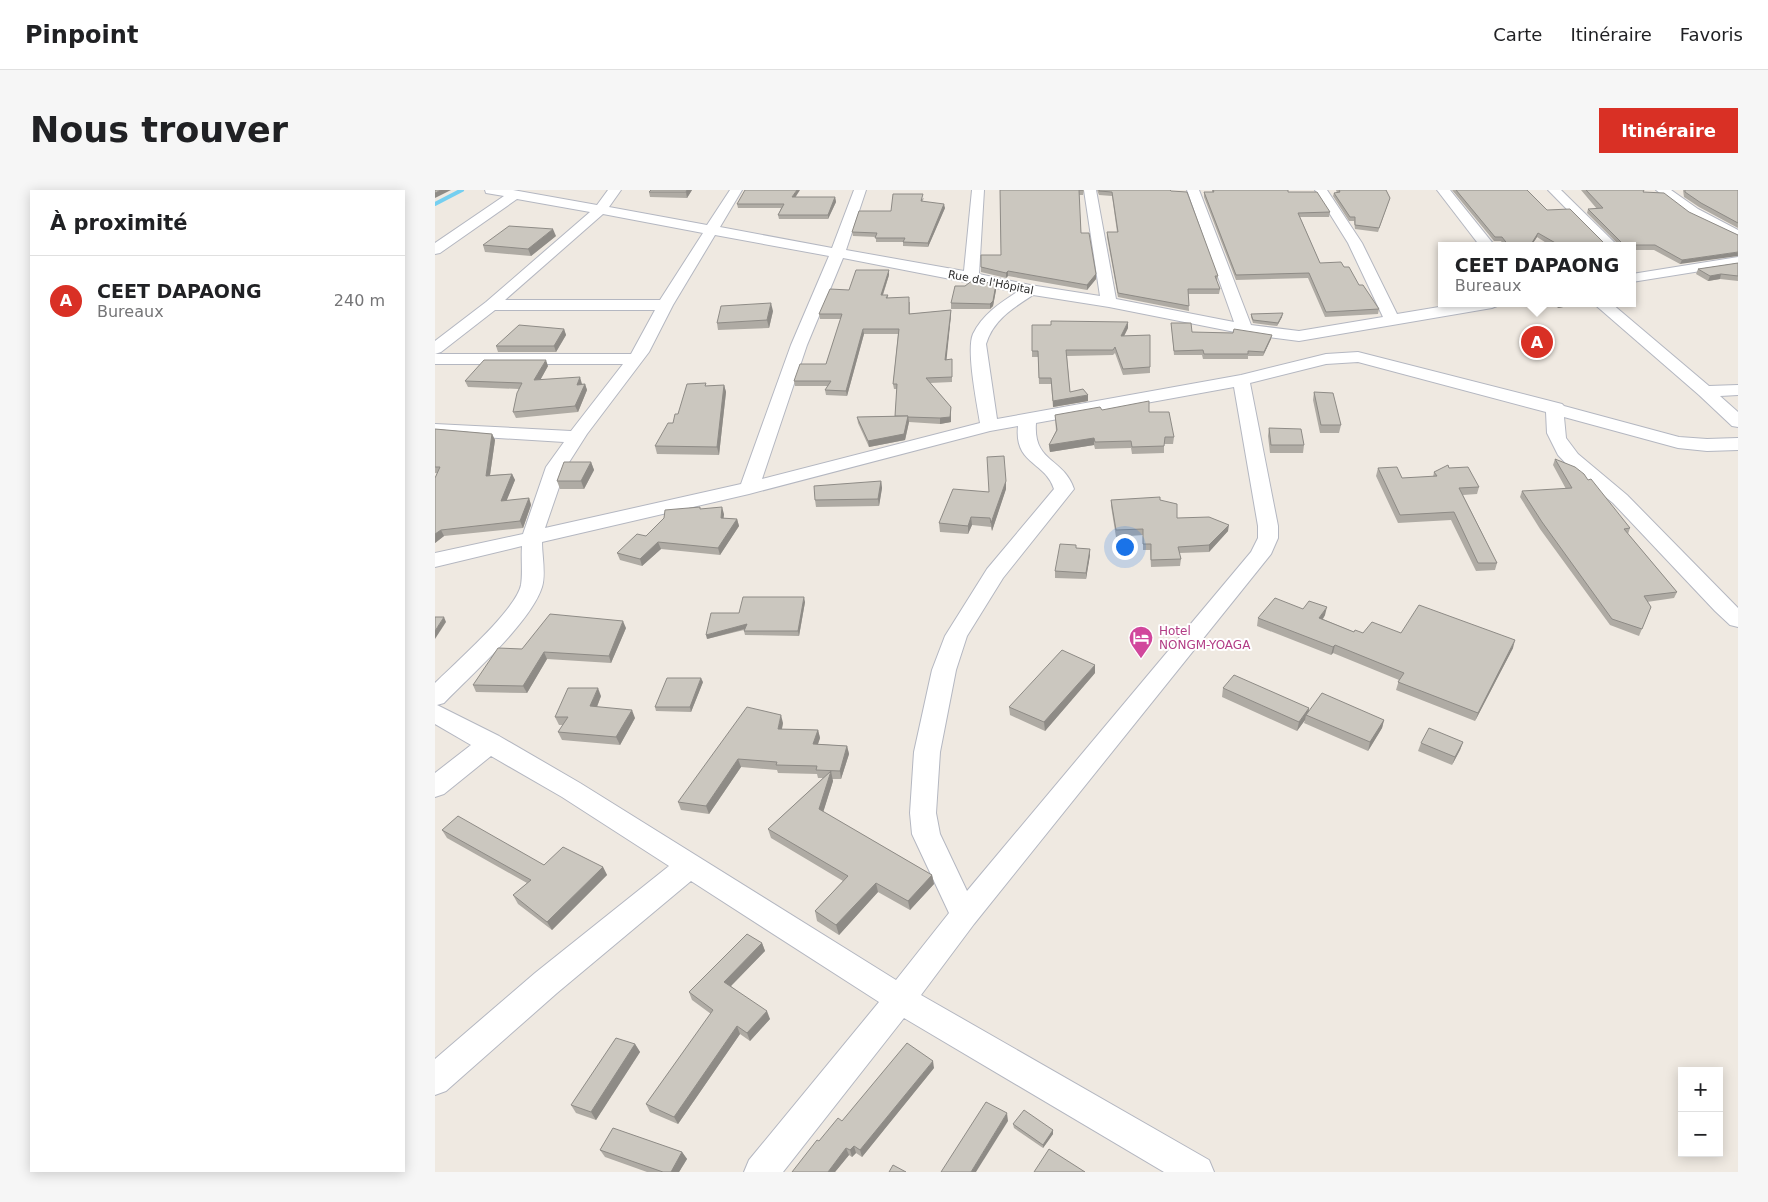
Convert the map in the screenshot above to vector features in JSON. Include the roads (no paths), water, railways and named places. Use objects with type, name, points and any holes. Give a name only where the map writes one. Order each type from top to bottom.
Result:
[{"type":"street","name":"Rue de l'Hôpital","points":[[491,190],[971,277],[1030,290],[1299,336],[1468,307]]},
{"type":"street","points":[[435,349],[491,305],[600,210],[615,190]]},
{"type":"street","points":[[435,696],[513,618],[526,601],[532,585],[532,538],[556,467],[576,437],[641,352],[665,305],[735,190]]},
{"type":"street","points":[[749,488],[799,345],[837,254],[860,190]]},
{"type":"street","points":[[971,277],[978,190]]},
{"type":"street","points":[[1090,190],[1109,302]]},
{"type":"street","points":[[1193,190],[1245,328]]},
{"type":"street","points":[[1321,190],[1355,242],[1392,320]]},
{"type":"street","points":[[1443,190],[1485,242]]},
{"type":"street","points":[[1554,190],[1607,242]]},
{"type":"street","points":[[1662,190],[1693,212],[1738,235]]},
{"type":"street","points":[[435,250],[514,194]]},
{"type":"street","points":[[1636,273],[1738,261]]},
{"type":"street","points":[[989,426],[978,344],[979,336],[986,325],[998,313],[1030,290]]},
{"type":"street","points":[[491,305],[665,305]]},
{"type":"street","points":[[1606,307],[1705,391],[1738,422]]},
{"type":"street","points":[[1347,329],[1358,357]]},
{"type":"street","points":[[1299,336],[1326,359]]},
{"type":"street","points":[[435,560],[749,488],[989,426],[1241,380],[1326,359],[1358,357],[1556,408],[1678,442],[1707,445],[1738,444]]},
{"type":"street","points":[[435,359],[636,359]]},
{"type":"street","points":[[761,1172],[964,916],[1261,554],[1265,546],[1268,526],[1241,380]]},
{"type":"street","points":[[1705,391],[1738,390]]},
{"type":"street","points":[[1556,408],[1553,424],[1555,433],[1559,443],[1572,459],[1619,498],[1738,620]]},
{"type":"street","points":[[964,916],[927,834],[923,813],[927,752],[943,670],[956,636],[995,574],[1064,489],[1058,474],[1035,456],[1029,448],[1027,440],[1028,418]]},
{"type":"street","points":[[435,429],[576,437]]},
{"type":"street","points":[[435,713],[571,790],[900,999],[1197,1172]]},
{"type":"street","points":[[435,787],[490,743]]},
{"type":"street","points":[[435,1080],[546,983],[690,865]]},
{"type":"waterway","points":[[435,204],[462,190]]},
{"type":"place","name":"CEET DAPAONG","points":[[1537,342]]},
{"type":"place","name":"Hotel NONGM-YOAGA","points":[[1141,659]]}]
